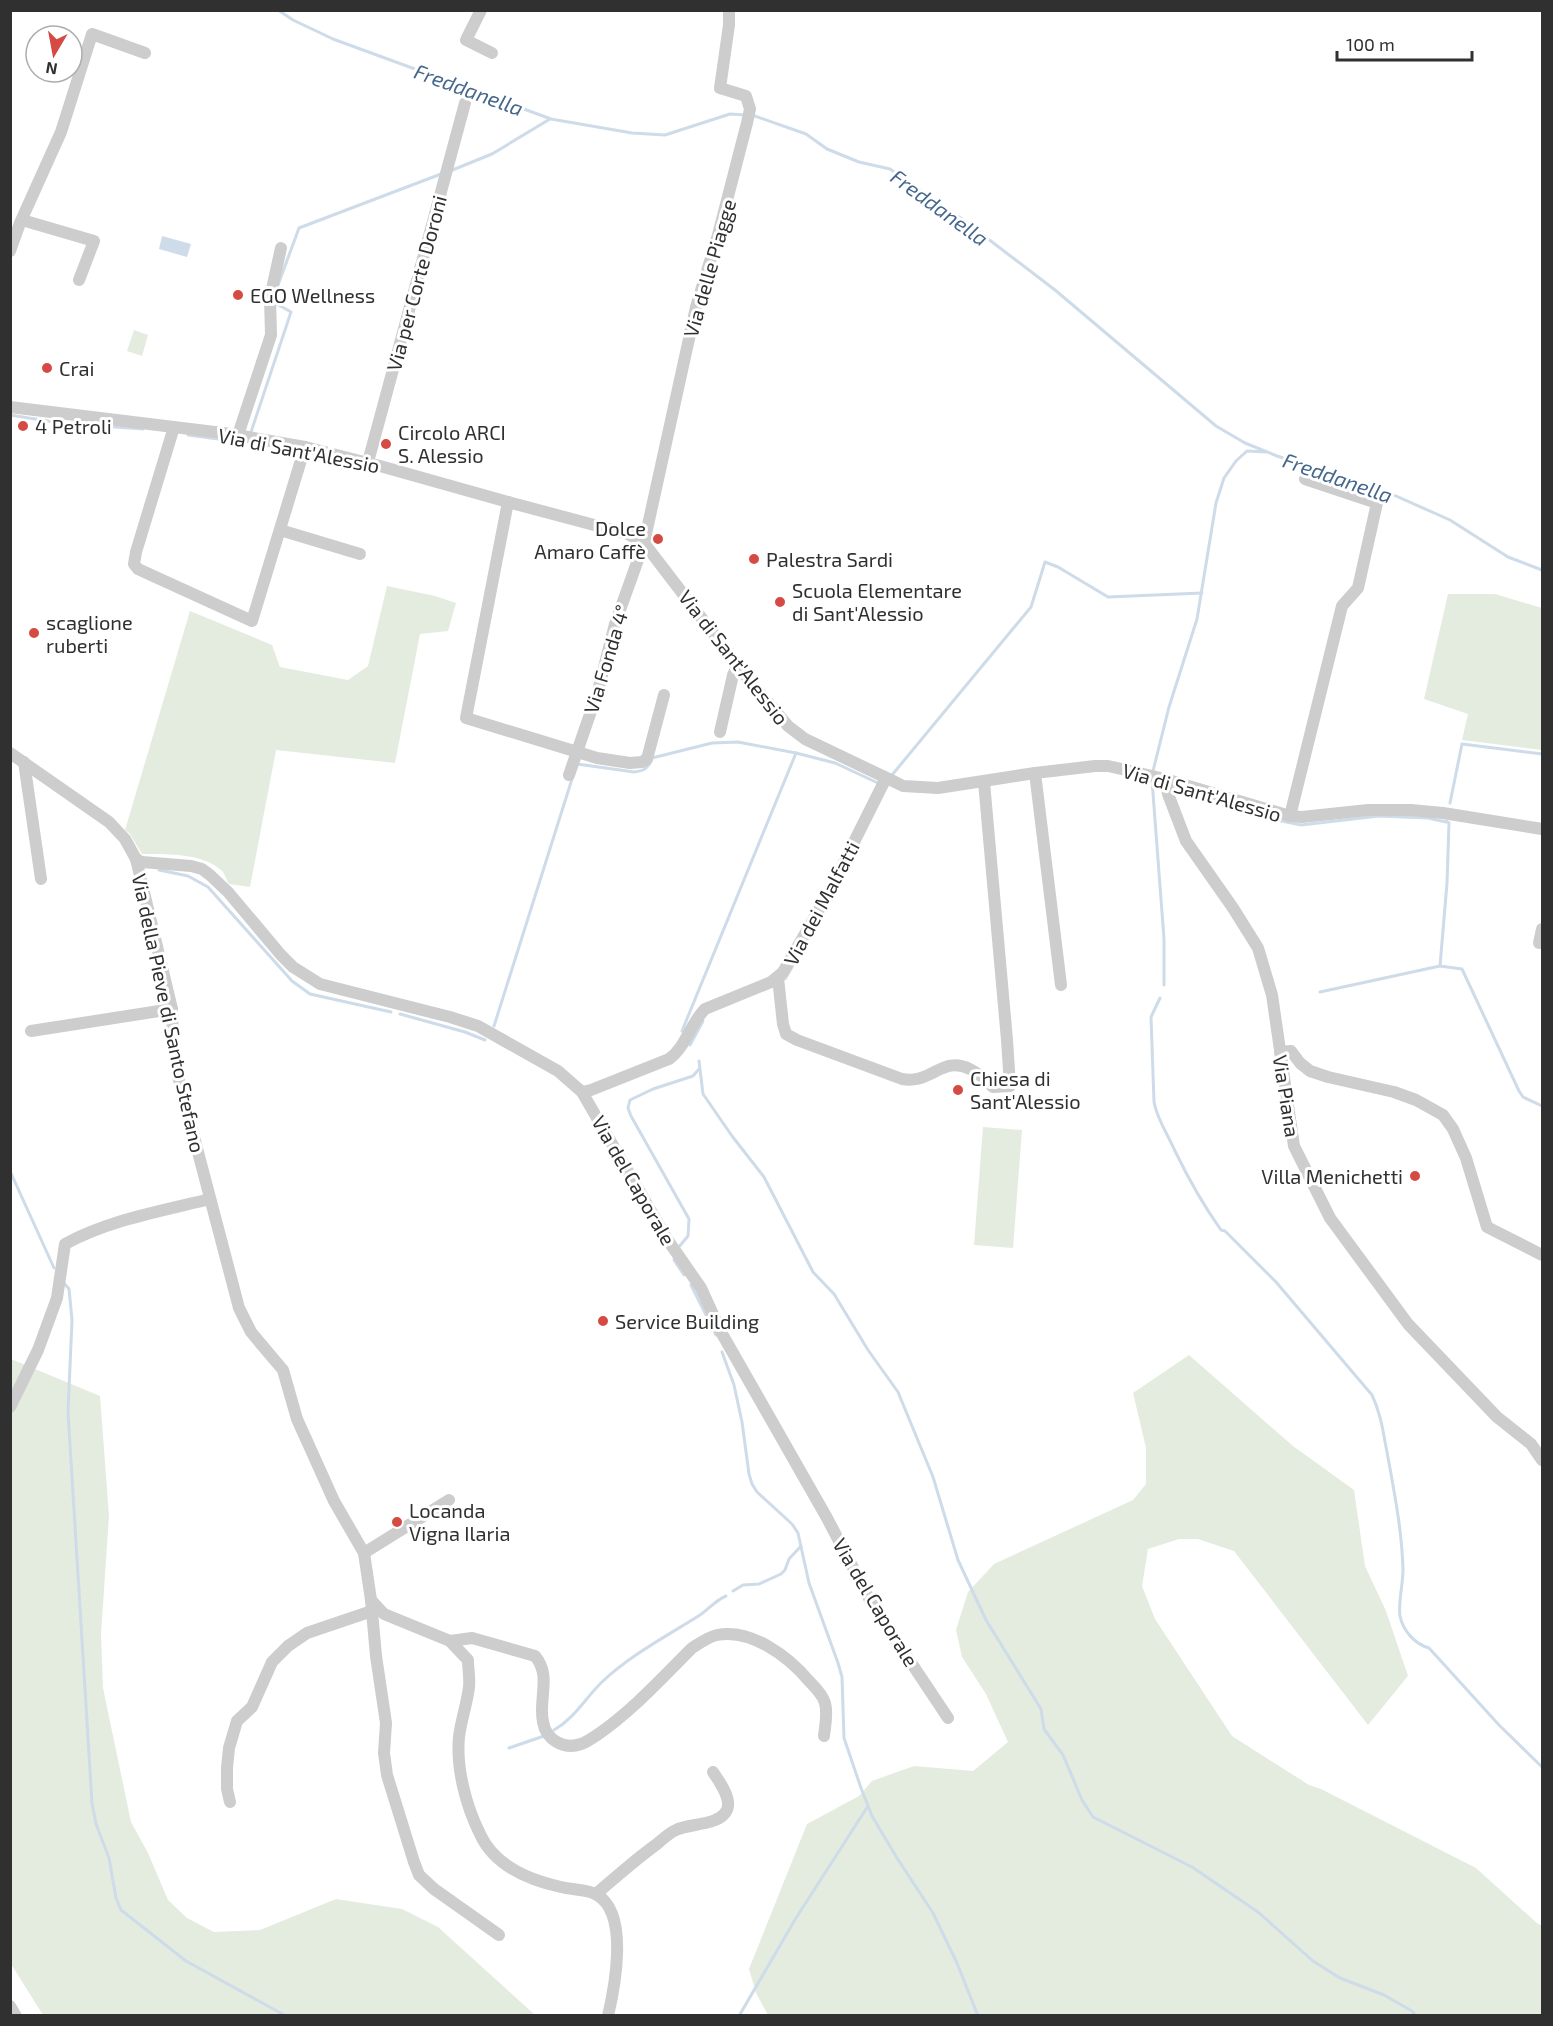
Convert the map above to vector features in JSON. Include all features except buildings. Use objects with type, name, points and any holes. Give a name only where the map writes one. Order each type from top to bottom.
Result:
[{"type":"street","points":[[481,10],[466,40],[492,53]]},
{"type":"street","name":"Via delle Piagge","points":[[644,543],[696,307],[724,214],[750,109],[746,96],[720,88],[726,54],[729,10]]},
{"type":"street","points":[[10,251],[34,189],[61,132],[92,34],[145,53]]},
{"type":"street","name":"Via per Corte Doroni","points":[[368,462],[465,103]]},
{"type":"street","points":[[22,220],[94,241],[79,280]]},
{"type":"street","points":[[238,435],[271,335],[270,298],[281,248]]},
{"type":"street","name":"Via di Sant'Alessio","points":[[10,407],[173,431],[238,435],[305,447],[368,462],[628,534],[644,543],[775,712],[794,732],[886,782],[903,786],[938,788],[1035,773],[1108,766],[1165,779],[1290,816],[1302,817],[1368,810],[1411,810],[1542,829]]},
{"type":"street","points":[[173,431],[134,564],[138,569],[252,621],[305,447]]},
{"type":"street","points":[[1290,816],[1342,606],[1358,588],[1377,503],[1305,479]]},
{"type":"street","points":[[507,502],[466,718],[597,758],[630,763],[642,762],[648,755],[664,695]]},
{"type":"street","points":[[280,530],[360,554]]},
{"type":"street","name":"Via Fonda 4°","points":[[569,775],[598,690],[615,624],[644,543]]},
{"type":"street","points":[[720,732],[733,675],[738,665]]},
{"type":"street","name":"Via della Pieve di Santo Stefano","points":[[10,753],[109,822],[125,838],[136,860],[172,1009],[178,1076],[239,1308],[251,1332],[284,1370],[297,1419],[334,1501],[364,1554],[386,1723],[384,1753],[387,1775],[414,1862],[419,1875],[434,1889],[498,1935]]},
{"type":"street","points":[[24,762],[41,879]]},
{"type":"street","points":[[1035,773],[1061,985]]},
{"type":"street","name":"Via Piana","points":[[1165,779],[1167,795],[1186,841],[1258,948],[1272,995],[1294,1146],[1330,1218],[1408,1324],[1497,1418],[1531,1444],[1542,1460]]},
{"type":"street","name":"Via dei Malfatti","points":[[582,1092],[669,1059],[677,1053],[697,1017],[705,1010],[778,978],[828,894],[886,782]]},
{"type":"street","points":[[778,978],[786,1034],[797,1040],[903,1079],[920,1079],[945,1066],[960,1066],[967,1067],[993,1087],[1010,1086],[984,782]]},
{"type":"street","name":"Via del Caporale","points":[[136,860],[202,869],[228,892],[281,955],[303,974],[320,984],[478,1026],[558,1071],[582,1092],[667,1239],[701,1288],[723,1334],[827,1518],[872,1604],[948,1718]]},
{"type":"street","points":[[1539,943],[1542,929]]},
{"type":"street","points":[[31,1031],[172,1009]]},
{"type":"street","points":[[1280,1052],[1291,1051],[1300,1064],[1310,1071],[1394,1092],[1416,1100],[1443,1115],[1453,1129],[1466,1158],[1487,1227],[1542,1256]]},
{"type":"street","points":[[10,1407],[38,1350],[57,1298],[64,1244],[82,1234],[210,1199]]},
{"type":"street","points":[[364,1554],[449,1500]]},
{"type":"street","points":[[230,1802],[227,1789],[227,1768],[229,1748],[237,1721],[252,1707],[272,1662],[288,1646],[307,1633],[372,1606],[384,1614],[450,1641],[468,1660],[469,1686],[459,1738],[460,1778],[480,1835],[494,1854],[510,1868],[530,1878],[596,1894],[608,1905],[617,1937],[615,1983],[608,2016]]},
{"type":"street","points":[[450,1641],[472,1638],[535,1656],[542,1664],[544,1684],[542,1722],[548,1735],[558,1744],[573,1746],[582,1744],[605,1729],[702,1641],[716,1635],[726,1634],[751,1638],[770,1647],[792,1662],[819,1692],[825,1702],[824,1736]]},
{"type":"street","points":[[596,1894],[675,1830],[722,1816],[728,1803],[724,1789],[713,1772]]},
{"type":"street","points":[[10,2006],[16,2016]]},
{"type":"shaded area","points":[[134,330],[148,335],[142,356],[127,351]]},
{"type":"shaded area","points":[[387,586],[456,603],[448,631],[420,634],[395,763],[276,750],[250,887],[229,884],[222,871],[205,861],[185,856],[142,854],[125,830],[190,611],[272,645],[280,667],[348,680],[368,666]]},
{"type":"shaded area","points":[[1448,594],[1495,594],[1542,608],[1542,750],[1462,740],[1468,714],[1424,699]]},
{"type":"shaded area","points":[[983,1127],[1022,1130],[1013,1248],[974,1245]]},
{"type":"shaded area","points":[[1189,1355],[1293,1446],[1354,1490],[1365,1566],[1386,1611],[1408,1676],[1368,1725],[1234,1551],[1198,1539],[1179,1539],[1148,1549],[1142,1586],[1155,1619],[1232,1736],[1309,1785],[1476,1868],[1538,1924],[1542,1925],[1542,2015],[768,2015],[756,1993],[749,1969],[807,1824],[859,1796],[872,1781],[914,1766],[973,1771],[1008,1742],[986,1694],[962,1657],[956,1630],[968,1592],[994,1564],[1133,1500],[1146,1484],[1146,1448],[1133,1393]]},
{"type":"shaded area","points":[[11,1359],[100,1396],[109,1516],[101,1634],[103,1688],[131,1822],[148,1853],[168,1900],[187,1918],[214,1932],[260,1930],[336,1899],[402,1909],[438,1927],[535,2015],[43,2015],[11,1964]]},
{"type":"water","points":[[162,236],[191,244],[187,257],[159,249]]},
{"type":"waterway","name":"Freddanella","points":[[278,10],[293,20],[333,39],[551,119],[632,133],[665,135],[730,114],[745,115]]},
{"type":"waterway","name":"Freddanella","points":[[752,115],[806,134],[827,149],[859,162],[890,169],[962,219],[1055,290],[1216,426],[1245,443],[1277,456],[1387,492],[1450,520],[1508,557],[1542,570]]},
{"type":"waterway","points":[[450,171],[492,154],[550,119]]},
{"type":"waterway","points":[[278,285],[299,228],[441,174]]},
{"type":"waterway","points":[[251,432],[291,312],[275,303],[274,300]]},
{"type":"waterway","points":[[10,415],[60,423],[143,429]]},
{"type":"waterway","points":[[188,435],[241,442]]},
{"type":"waterway","points":[[1153,771],[1169,707],[1197,619],[1216,503],[1224,478],[1236,461],[1247,451],[1266,452]]},
{"type":"waterway","points":[[892,775],[1031,607],[1045,562],[1058,567],[1108,597],[1202,593]]},
{"type":"waterway","points":[[577,764],[638,772],[648,767],[652,758],[712,743],[738,742],[835,763],[880,784]]},
{"type":"waterway","points":[[1450,803],[1462,744],[1542,754]]},
{"type":"waterway","points":[[682,1031],[796,753]]},
{"type":"waterway","points":[[494,1026],[572,779]]},
{"type":"waterway","points":[[1152,780],[1164,939],[1164,985]]},
{"type":"waterway","points":[[1175,789],[1272,819],[1301,825],[1379,816],[1428,818],[1446,822]]},
{"type":"waterway","points":[[1440,966],[1447,883],[1449,823],[1446,821]]},
{"type":"waterway","points":[[159,870],[188,876],[208,887],[292,981],[310,994],[391,1012]]},
{"type":"waterway","points":[[785,979],[799,955]]},
{"type":"waterway","points":[[1320,992],[1440,966],[1462,969],[1519,1091],[1523,1097],[1542,1106]]},
{"type":"waterway","points":[[1160,998],[1151,1017],[1154,1102],[1160,1120],[1190,1181],[1221,1230],[1225,1231],[1276,1282],[1372,1395],[1375,1402],[1383,1430],[1399,1525],[1403,1570],[1400,1616],[1404,1627],[1414,1640],[1429,1648],[1499,1725],[1542,1767]]},
{"type":"waterway","points":[[400,1014],[465,1032],[485,1040]]},
{"type":"waterway","points":[[690,1045],[703,1021]]},
{"type":"waterway","points":[[699,1061],[703,1094],[764,1177],[813,1272],[834,1294],[868,1350],[898,1392],[933,1477],[958,1560],[986,1620],[1041,1709],[1044,1729],[1063,1755],[1082,1800],[1093,1817],[1192,1867],[1258,1912],[1313,1961],[1340,1978],[1384,1995],[1412,2011],[1416,2016]]},
{"type":"waterway","points":[[678,1248],[688,1236],[689,1219],[628,1108],[630,1100],[653,1089],[693,1076],[699,1069]]},
{"type":"waterway","points":[[10,1171],[54,1268]]},
{"type":"waterway","points":[[675,1256],[674,1260],[684,1275]]},
{"type":"waterway","points":[[63,1282],[69,1289],[72,1320],[68,1412],[92,1803],[96,1824],[109,1858],[116,1898],[121,1910],[186,1961],[286,2016]]},
{"type":"waterway","points":[[691,1285],[716,1335]]},
{"type":"waterway","points":[[722,1352],[734,1385],[752,1484],[757,1492],[792,1524],[798,1533],[809,1583],[842,1677],[844,1738],[861,1788],[872,1816],[933,1913],[957,1963],[978,2016]]},
{"type":"waterway","points":[[733,1591],[743,1585],[759,1584],[781,1574],[789,1559],[801,1546]]},
{"type":"waterway","points":[[554,1730],[568,1720],[614,1671],[726,1596]]},
{"type":"waterway","points":[[509,1748],[544,1736]]},
{"type":"waterway","points":[[739,2016],[796,1918],[868,1806]]},
{"type":"place","name":"EGO Wellness","points":[[238,295]]},
{"type":"place","name":"Crai","points":[[47,368]]},
{"type":"place","name":"4 Petroli","points":[[23,426]]},
{"type":"place","name":"Circolo ARCI S. Alessio","points":[[386,444]]},
{"type":"place","name":"Dolce Amaro Caffè","points":[[658,539]]},
{"type":"place","name":"Palestra Sardi","points":[[754,559]]},
{"type":"place","name":"Scuola Elementare di Sant'Alessio","points":[[780,602]]},
{"type":"place","name":"scaglione ruberti","points":[[34,633]]},
{"type":"place","name":"Chiesa di Sant'Alessio","points":[[958,1090]]},
{"type":"place","name":"Villa Menichetti","points":[[1415,1176]]},
{"type":"place","name":"Service Building","points":[[603,1321]]},
{"type":"place","name":"Locanda Vigna Ilaria","points":[[397,1522]]}]
